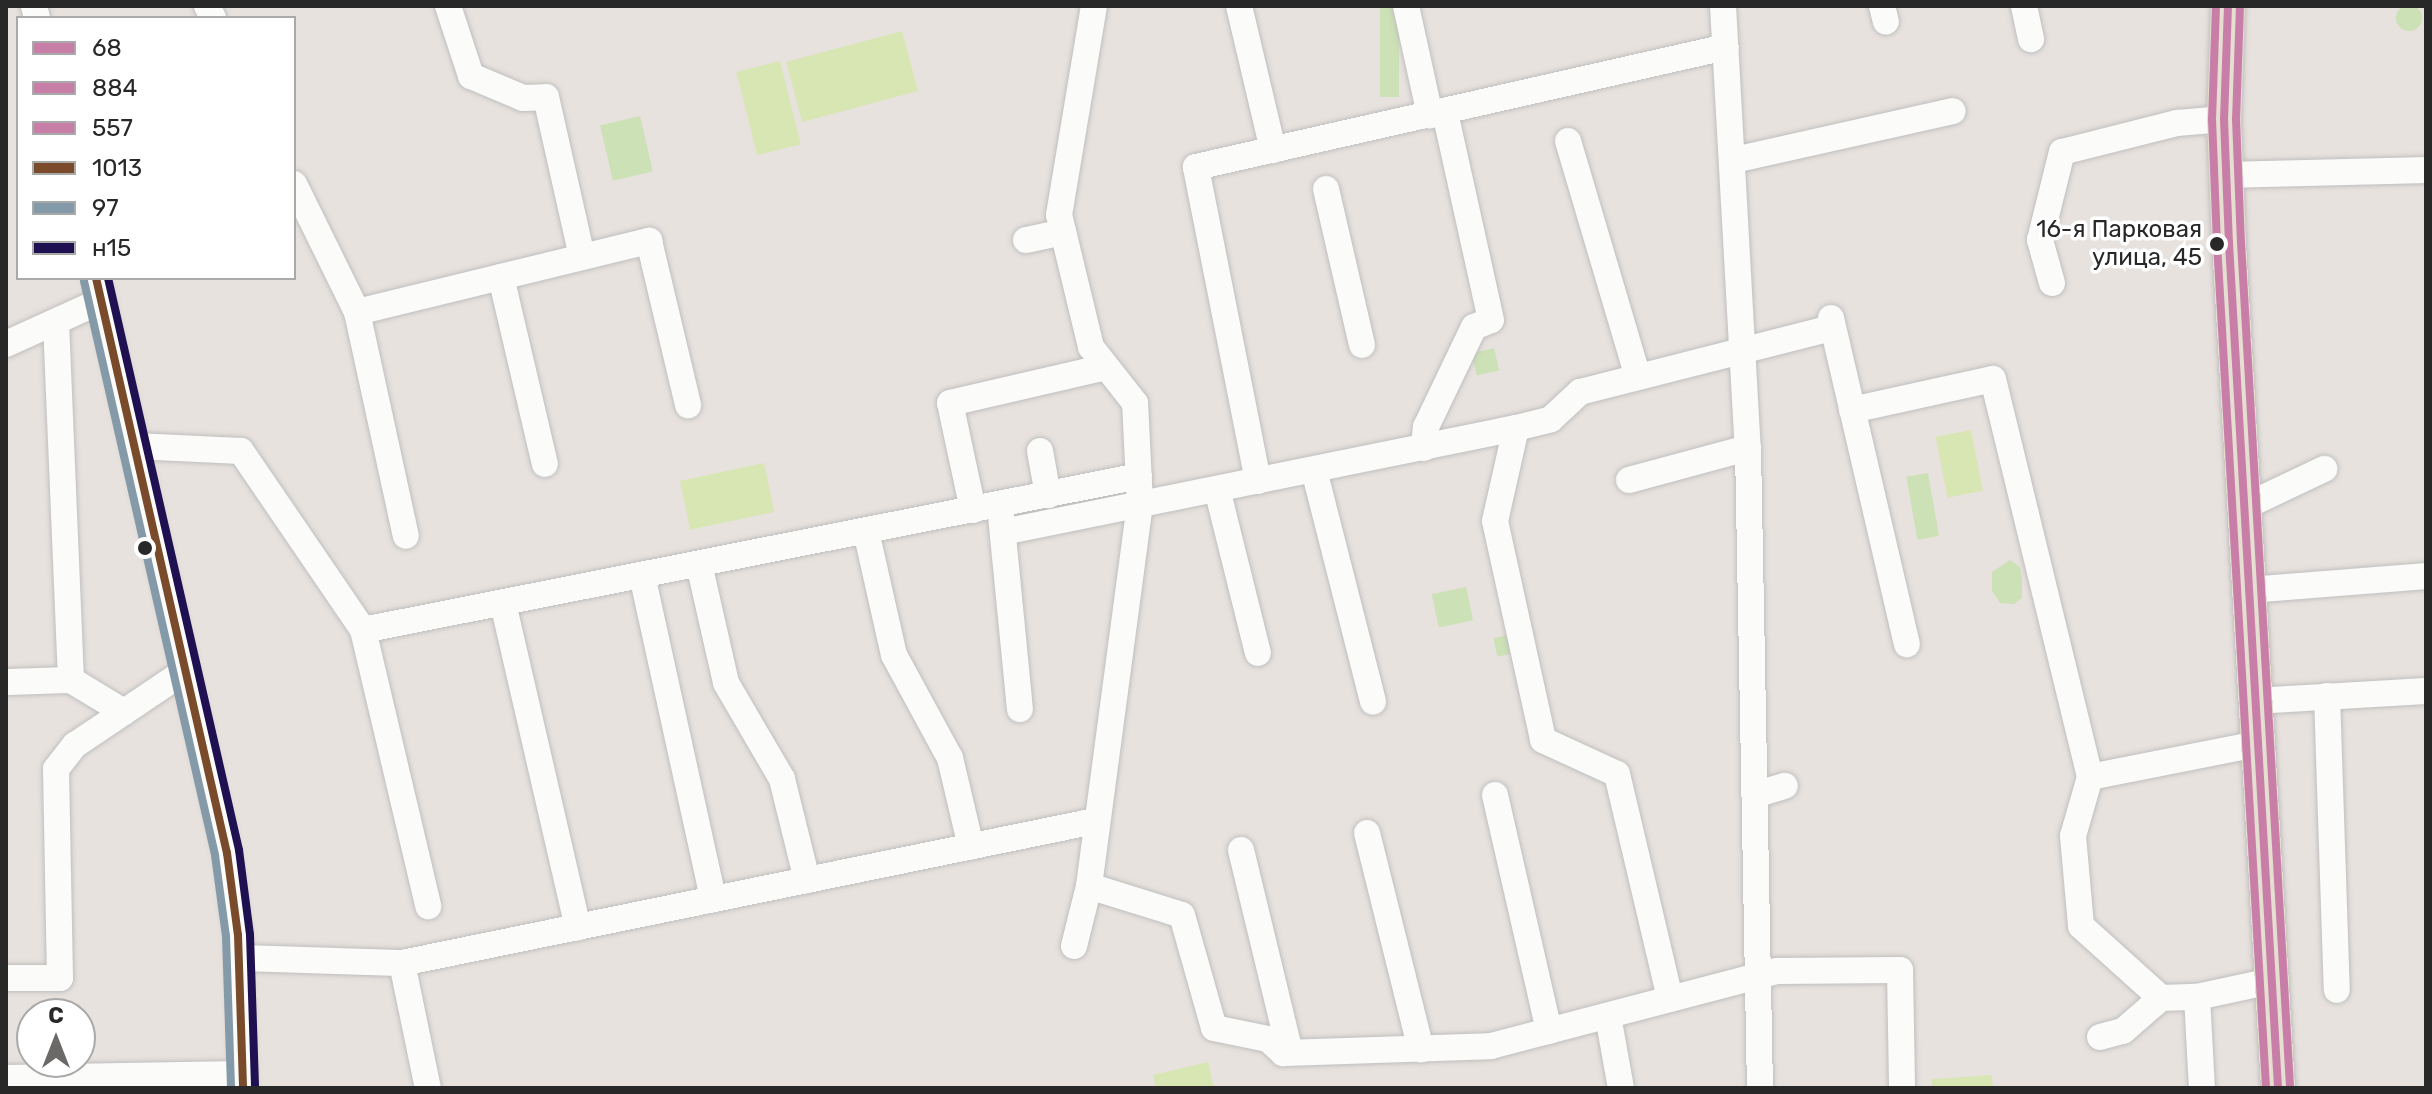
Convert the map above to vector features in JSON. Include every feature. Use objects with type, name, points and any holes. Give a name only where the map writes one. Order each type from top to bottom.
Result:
[{"type":"main road","points":[[2228,6],[2224,119],[2226,175],[2256,744],[2278,1088]]},
{"type":"street","points":[[448,6],[471,76],[523,98],[546,97],[582,257]]},
{"type":"street","points":[[1074,946],[1089,886],[1095,821],[1140,504],[1135,403],[1091,347],[1059,215],[1094,6]]},
{"type":"street","points":[[1239,6],[1273,150]]},
{"type":"street","points":[[1406,6],[1491,320],[1474,327],[1426,427],[1424,448]]},
{"type":"street","points":[[1723,6],[1748,448],[1758,794],[1760,1088]]},
{"type":"street","points":[[2024,6],[2031,39]]},
{"type":"street","points":[[1258,481],[1196,167],[1726,47]]},
{"type":"street","points":[[1734,160],[1953,111]]},
{"type":"street","points":[[2052,283],[2040,240],[2062,152],[2177,123],[2224,119]]},
{"type":"street","points":[[1568,141],[1638,377]]},
{"type":"street","points":[[2226,175],[2346,184],[2426,170]]},
{"type":"street","points":[[296,188],[357,312],[406,536]]},
{"type":"street","points":[[1326,189],[1362,345]]},
{"type":"street","points":[[1026,240],[1063,232]]},
{"type":"street","points":[[357,312],[649,241],[688,405]]},
{"type":"street","points":[[501,277],[545,464]]},
{"type":"street","points":[[6,344],[56,322],[98,289],[227,853],[239,958],[243,1081],[6,1078]]},
{"type":"street","points":[[56,322],[71,680]]},
{"type":"street","points":[[1003,532],[1516,428],[1551,419],[1580,392],[1832,323],[1907,644]]},
{"type":"street","points":[[973,510],[950,403],[1106,367]]},
{"type":"street","points":[[1852,410],[1993,379],[2090,777],[2073,836],[2081,926],[2161,998]]},
{"type":"street","points":[[1516,428],[1495,521],[1543,740],[1617,774],[1670,999]]},
{"type":"street","points":[[135,446],[241,451],[363,630],[428,906]]},
{"type":"street","points":[[1629,480],[1748,448]]},
{"type":"street","points":[[1040,451],[1048,495]]},
{"type":"street","points":[[2244,507],[2324,469]]},
{"type":"street","points":[[1314,470],[1373,702]]},
{"type":"street","points":[[363,630],[1139,476]]},
{"type":"street","points":[[1217,489],[1258,653]]},
{"type":"street","points":[[1000,505],[1020,709]]},
{"type":"street","points":[[866,531],[894,655],[950,758],[971,847]]},
{"type":"street","points":[[699,564],[726,683],[782,779],[807,880]]},
{"type":"street","points":[[642,575],[713,899]]},
{"type":"street","points":[[2249,590],[2426,576]]},
{"type":"street","points":[[503,603],[578,927]]},
{"type":"street","points":[[6,978],[60,978],[56,769],[75,745],[185,671]]},
{"type":"street","points":[[6,682],[71,680],[124,712]]},
{"type":"street","points":[[2254,701],[2426,691]]},
{"type":"street","points":[[2327,696],[2337,990]]},
{"type":"street","points":[[2090,777],[2256,744]]},
{"type":"street","points":[[1758,794],[1785,786]]},
{"type":"street","points":[[1495,795],[1549,1031]]},
{"type":"street","points":[[239,958],[402,963],[1095,821]]},
{"type":"street","points":[[1367,833],[1421,1049]]},
{"type":"street","points":[[1241,850],[1290,1052]]},
{"type":"street","points":[[1089,886],[1182,915],[1214,1028],[1268,1039],[1290,1052],[1491,1046],[1777,971],[1900,970],[1902,1088]]},
{"type":"street","points":[[402,963],[428,1088]]},
{"type":"street","points":[[2100,1037],[2123,1031],[2161,998],[2197,997],[2271,981]]},
{"type":"street","points":[[2197,997],[2202,1088]]},
{"type":"street","points":[[1608,1016],[1621,1088]]},
{"type":"green space","points":[[2409,5],[2418,9],[2422,18],[2418,27],[2409,31],[2400,27],[2396,18],[2400,9]]},
{"type":"green space","points":[[1380,6],[1399,6],[1399,97],[1380,97]]},
{"type":"green space","points":[[902,31],[918,91],[802,122],[786,62]]},
{"type":"green space","points":[[780,61],[801,144],[757,155],[736,72]]},
{"type":"green space","points":[[640,116],[653,172],[613,181],[600,125]]},
{"type":"green space","points":[[1494,348],[1499,370],[1477,376],[1472,353]]},
{"type":"green space","points":[[1971,430],[1983,491],[1947,498],[1936,437]]},
{"type":"green space","points":[[764,463],[774,512],[690,530],[680,481]]},
{"type":"green space","points":[[1928,473],[1939,536],[1917,540],[1906,477]]},
{"type":"green space","points":[[2010,560],[2020,567],[2022,580],[2022,598],[2014,604],[2000,603],[1992,591],[1992,572]]},
{"type":"green space","points":[[1466,587],[1473,620],[1439,628],[1432,594]]},
{"type":"green space","points":[[1513,634],[1517,653],[1497,657],[1493,638]]},
{"type":"green space","points":[[1208,1062],[1214,1088],[1156,1088],[1153,1075]]},
{"type":"green space","points":[[1992,1075],[1993,1088],[1932,1088],[1931,1079]]},
{"type":"transit line","name":"884","points":[[2216,6],[2212,119],[2217,243],[2266,1088]]},
{"type":"transit line","name":"68","points":[[2228,6],[2224,119],[2229,243],[2278,1088]]},
{"type":"transit line","name":"557","points":[[2240,6],[2236,119],[2241,242],[2290,1087]]},
{"type":"transit line","name":"1013","points":[[96,280],[227,853],[238,935],[243,1088]]},
{"type":"transit line","name":"н15","points":[[108,280],[239,850],[250,935],[255,1088]]},
{"type":"transit line","name":"97","points":[[84,281],[215,855],[226,936],[231,1088]]},
{"type":"place","name":"16-я Парковая улица, 45","points":[[2217,244]]}]
